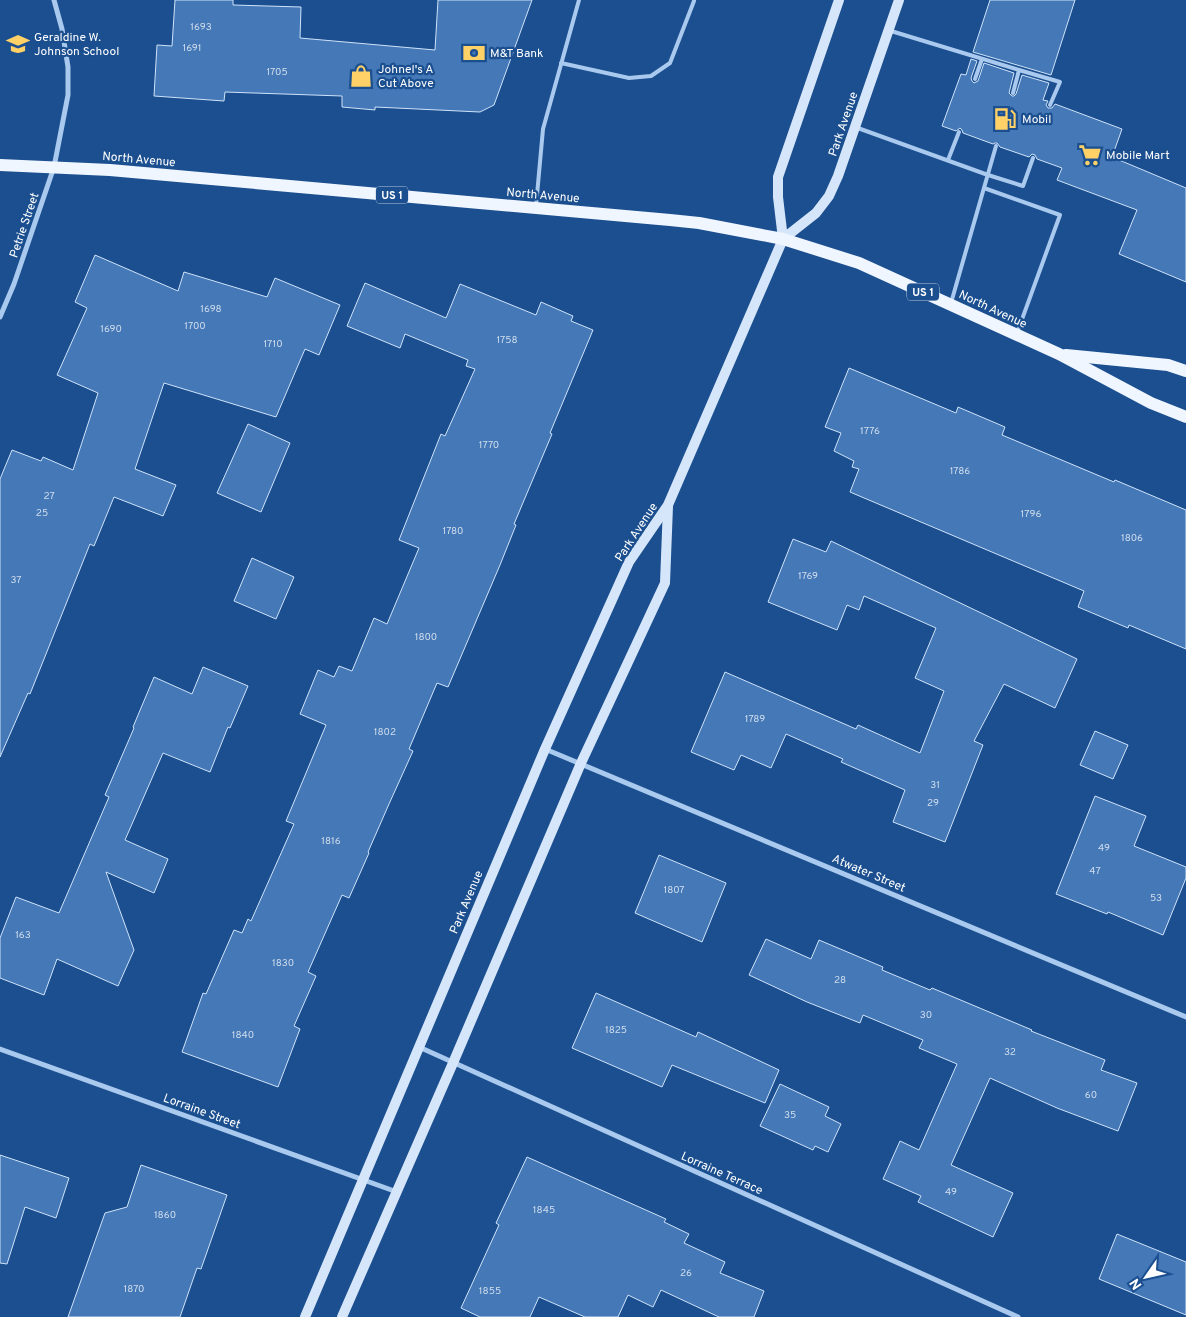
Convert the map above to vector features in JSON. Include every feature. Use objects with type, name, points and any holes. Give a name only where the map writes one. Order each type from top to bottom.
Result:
[{"type":"main road","points":[[783,239],[778,197],[778,177],[839,0]]},
{"type":"main road","name":"Park Avenue","points":[[305,1317],[545,749],[629,562],[668,505],[783,239],[816,213],[829,196],[838,176],[899,0]]},
{"type":"main road","name":"North Avenue","points":[[0,164],[110,170],[699,223],[783,239],[859,264],[1059,354],[1151,403],[1186,417]]},
{"type":"main road","name":"North Avenue","points":[[1059,354],[1168,365],[1186,371]]},
{"type":"main road","name":"Park Avenue","points":[[342,1317],[581,763],[665,583],[668,505]]},
{"type":"street","name":"Petrie Street","points":[[0,317],[14,284],[54,167],[68,95],[68,67],[62,28],[54,0]]},
{"type":"street","name":"Atwater Street","points":[[545,749],[1186,1017]]},
{"type":"street","name":"Lorraine Terrace","points":[[418,1047],[1018,1317]]},
{"type":"street","name":"Lorraine Street","points":[[0,1049],[397,1192]]},
{"type":"lane","points":[[536,208],[543,129],[579,0]]},
{"type":"lane","points":[[561,63],[629,78],[651,76],[670,63],[694,0]]},
{"type":"lane","points":[[888,30],[1060,82],[1050,105]]},
{"type":"lane","points":[[975,79],[982,59]]},
{"type":"lane","points":[[1013,92],[1019,70]]},
{"type":"lane","points":[[855,128],[1023,186],[1033,158]]},
{"type":"lane","points":[[948,160],[959,132]]},
{"type":"lane","points":[[951,305],[996,146]]},
{"type":"lane","points":[[984,188],[1060,215],[1016,335]]},
{"type":"building","points":[[175,0],[233,0],[233,5],[301,7],[300,38],[435,50],[438,0],[532,0],[494,105],[480,112],[375,107],[375,110],[342,107],[342,96],[225,92],[224,101],[154,96],[157,45],[172,46]]},
{"type":"building","points":[[990,0],[1075,0],[1051,75],[973,52]]},
{"type":"building","points":[[971,59],[977,61],[971,78],[974,83],[978,81],[984,63],[1014,73],[1009,93],[1012,96],[1016,94],[1022,75],[1049,83],[1043,100],[1048,101],[1046,105],[1048,108],[1052,108],[1055,104],[1122,129],[1112,157],[1186,188],[1186,282],[1119,254],[1137,210],[1057,180],[1062,168],[1037,159],[1035,155],[1032,154],[1029,157],[1000,147],[997,143],[993,144],[963,133],[960,128],[956,131],[942,126],[961,74],[966,75]]},
{"type":"building","points":[[95,255],[178,291],[184,272],[267,297],[275,278],[340,305],[319,355],[305,349],[276,417],[164,383],[135,469],[176,485],[163,516],[114,497],[94,546],[90,544],[30,694],[28,693],[0,757],[0,479],[12,450],[41,461],[43,457],[73,470],[98,393],[57,375],[87,308],[75,302]]},
{"type":"building","points":[[365,283],[446,318],[460,284],[536,315],[541,302],[573,316],[571,321],[593,330],[550,433],[552,434],[514,524],[516,525],[500,565],[448,687],[437,683],[409,749],[413,751],[349,898],[342,895],[308,972],[316,976],[294,1026],[300,1029],[278,1087],[182,1052],[203,993],[206,994],[234,930],[242,933],[248,919],[251,921],[294,824],[286,821],[326,725],[300,714],[318,670],[334,677],[339,666],[352,671],[374,618],[387,624],[419,548],[399,540],[441,434],[445,436],[475,369],[466,366],[468,360],[405,334],[400,348],[347,326]]},
{"type":"building","points":[[849,368],[956,413],[958,407],[1005,427],[1002,435],[1186,510],[1186,649],[1129,625],[1128,628],[1078,607],[1084,591],[850,492],[859,469],[852,467],[854,461],[834,451],[841,433],[825,427]]},
{"type":"building","points":[[248,424],[290,443],[261,512],[217,493]]},
{"type":"building","points":[[793,539],[826,552],[831,541],[1077,659],[1055,708],[1004,684],[974,741],[983,745],[945,842],[893,822],[905,790],[841,762],[843,759],[786,734],[771,768],[741,755],[734,770],[691,752],[725,672],[856,729],[858,725],[920,753],[944,691],[915,678],[936,628],[864,596],[859,610],[847,605],[837,630],[768,602]]},
{"type":"building","points":[[252,558],[294,577],[276,619],[234,601]]},
{"type":"building","points":[[203,667],[248,686],[230,728],[228,727],[210,772],[163,753],[125,840],[168,859],[154,893],[106,872],[134,950],[118,986],[57,959],[44,995],[0,978],[0,938],[16,897],[59,913],[109,797],[105,795],[154,677],[192,694]]},
{"type":"building","points":[[1095,731],[1128,745],[1113,779],[1080,765]]},
{"type":"building","points":[[1095,796],[1146,816],[1134,846],[1186,867],[1186,878],[1163,935],[1108,912],[1107,914],[1056,894]]},
{"type":"building","points":[[659,855],[726,883],[702,942],[635,913]]},
{"type":"building","points":[[766,939],[811,959],[819,940],[883,967],[882,970],[930,990],[932,988],[1031,1031],[1105,1060],[1101,1070],[1137,1083],[1118,1131],[1057,1108],[990,1078],[951,1165],[1013,1193],[993,1237],[918,1202],[921,1196],[883,1179],[900,1141],[919,1150],[957,1064],[919,1048],[923,1040],[863,1015],[860,1023],[807,1002],[749,975]]},
{"type":"building","points":[[596,993],[696,1037],[698,1032],[779,1070],[765,1103],[672,1065],[662,1087],[572,1048]]},
{"type":"building","points":[[780,1084],[829,1107],[825,1116],[841,1124],[828,1152],[815,1146],[813,1150],[760,1126]]},
{"type":"building","points":[[0,1155],[69,1178],[56,1218],[25,1207],[7,1264],[0,1263]]},
{"type":"building","points":[[527,1157],[666,1219],[664,1222],[689,1234],[684,1243],[725,1262],[720,1273],[764,1291],[754,1317],[719,1317],[661,1290],[653,1307],[628,1295],[618,1317],[585,1317],[539,1297],[530,1317],[480,1317],[461,1308],[499,1225],[496,1223]]},
{"type":"building","points":[[141,1165],[227,1195],[201,1269],[197,1268],[180,1317],[68,1317],[105,1213],[127,1207]]},
{"type":"building","points":[[1117,1234],[1186,1262],[1186,1315],[1099,1279]]},
{"type":"place","name":"Geraldine W. Johnson School","points":[[18,44]]},
{"type":"place","name":"M&T Bank","points":[[474,53]]},
{"type":"place","name":"Johnel's A Cut Above","points":[[361,76]]},
{"type":"place","name":"Mobil","points":[[1005,119]]},
{"type":"place","name":"Mobile Mart","points":[[1090,155]]}]
